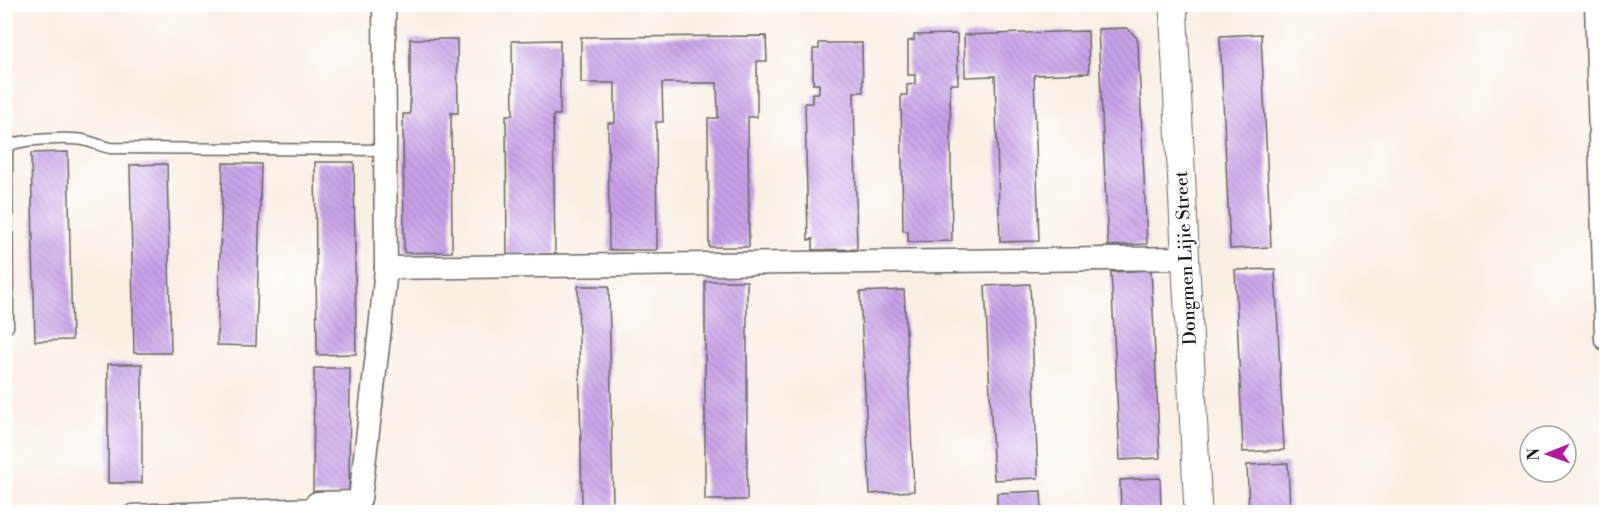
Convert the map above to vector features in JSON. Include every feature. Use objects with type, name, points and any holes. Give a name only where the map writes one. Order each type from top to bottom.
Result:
[{"type":"street","points":[[317,508],[356,502],[360,499],[381,329],[386,268],[384,4]]},
{"type":"street","name":"Dongmen Lijie Street","points":[[1173,4],[1198,513]]},
{"type":"street","points":[[1596,4],[1606,339]]},
{"type":"street","points":[[386,268],[1186,258]]},
{"type":"lane","points":[[8,327],[7,151],[10,145],[25,140],[86,140],[97,146],[110,148],[384,150]]},
{"type":"lane","points":[[131,510],[317,508]]},
{"type":"building","points":[[1127,28],[1137,38],[1138,43],[1147,244],[1108,246],[1098,29]]},
{"type":"building","points":[[1088,31],[1089,73],[1034,75],[1039,241],[1000,242],[995,76],[965,77],[964,35]]},
{"type":"building","points":[[957,34],[958,84],[950,84],[952,241],[908,242],[908,231],[903,231],[901,95],[907,95],[907,85],[915,84],[915,75],[908,75],[908,41],[914,40],[914,35]]},
{"type":"building","points":[[1261,34],[1271,247],[1230,249],[1220,36]]},
{"type":"building","points":[[766,36],[767,61],[757,61],[757,117],[748,117],[749,247],[709,247],[708,118],[718,118],[717,83],[662,83],[663,122],[656,122],[657,250],[609,250],[608,123],[615,123],[615,83],[581,83],[581,37]]},
{"type":"building","points":[[410,39],[457,39],[458,113],[451,113],[452,252],[404,253],[403,114],[410,114]]},
{"type":"building","points":[[560,40],[560,115],[553,115],[555,254],[507,255],[506,115],[513,115],[512,41]]},
{"type":"building","points":[[819,43],[862,43],[863,92],[854,92],[857,249],[813,250],[813,239],[808,240],[805,103],[812,103],[812,93],[819,93],[819,84],[813,84],[813,49],[819,49]]},
{"type":"building","points":[[68,152],[72,340],[35,341],[31,153]]},
{"type":"building","points":[[315,162],[354,162],[356,354],[317,355]]},
{"type":"building","points":[[223,163],[261,164],[256,346],[217,345]]},
{"type":"building","points":[[167,164],[171,353],[134,353],[130,165]]},
{"type":"building","points":[[1275,269],[1284,450],[1243,452],[1235,270]]},
{"type":"building","points":[[1151,270],[1160,458],[1120,460],[1111,272]]},
{"type":"building","points":[[705,281],[747,281],[747,500],[705,500]]},
{"type":"building","points":[[1030,284],[1038,478],[994,480],[985,286]]},
{"type":"building","points":[[578,286],[609,286],[613,506],[582,507]]},
{"type":"building","points":[[904,290],[914,491],[870,494],[860,292]]},
{"type":"building","points":[[108,364],[142,364],[142,483],[108,483]]},
{"type":"building","points":[[314,368],[350,368],[349,495],[313,495]]},
{"type":"building","points":[[1288,463],[1290,512],[1249,512],[1247,465]]},
{"type":"building","points":[[1160,478],[1161,512],[1121,512],[1120,480]]},
{"type":"building","points":[[1041,491],[1042,512],[997,512],[997,493]]}]
